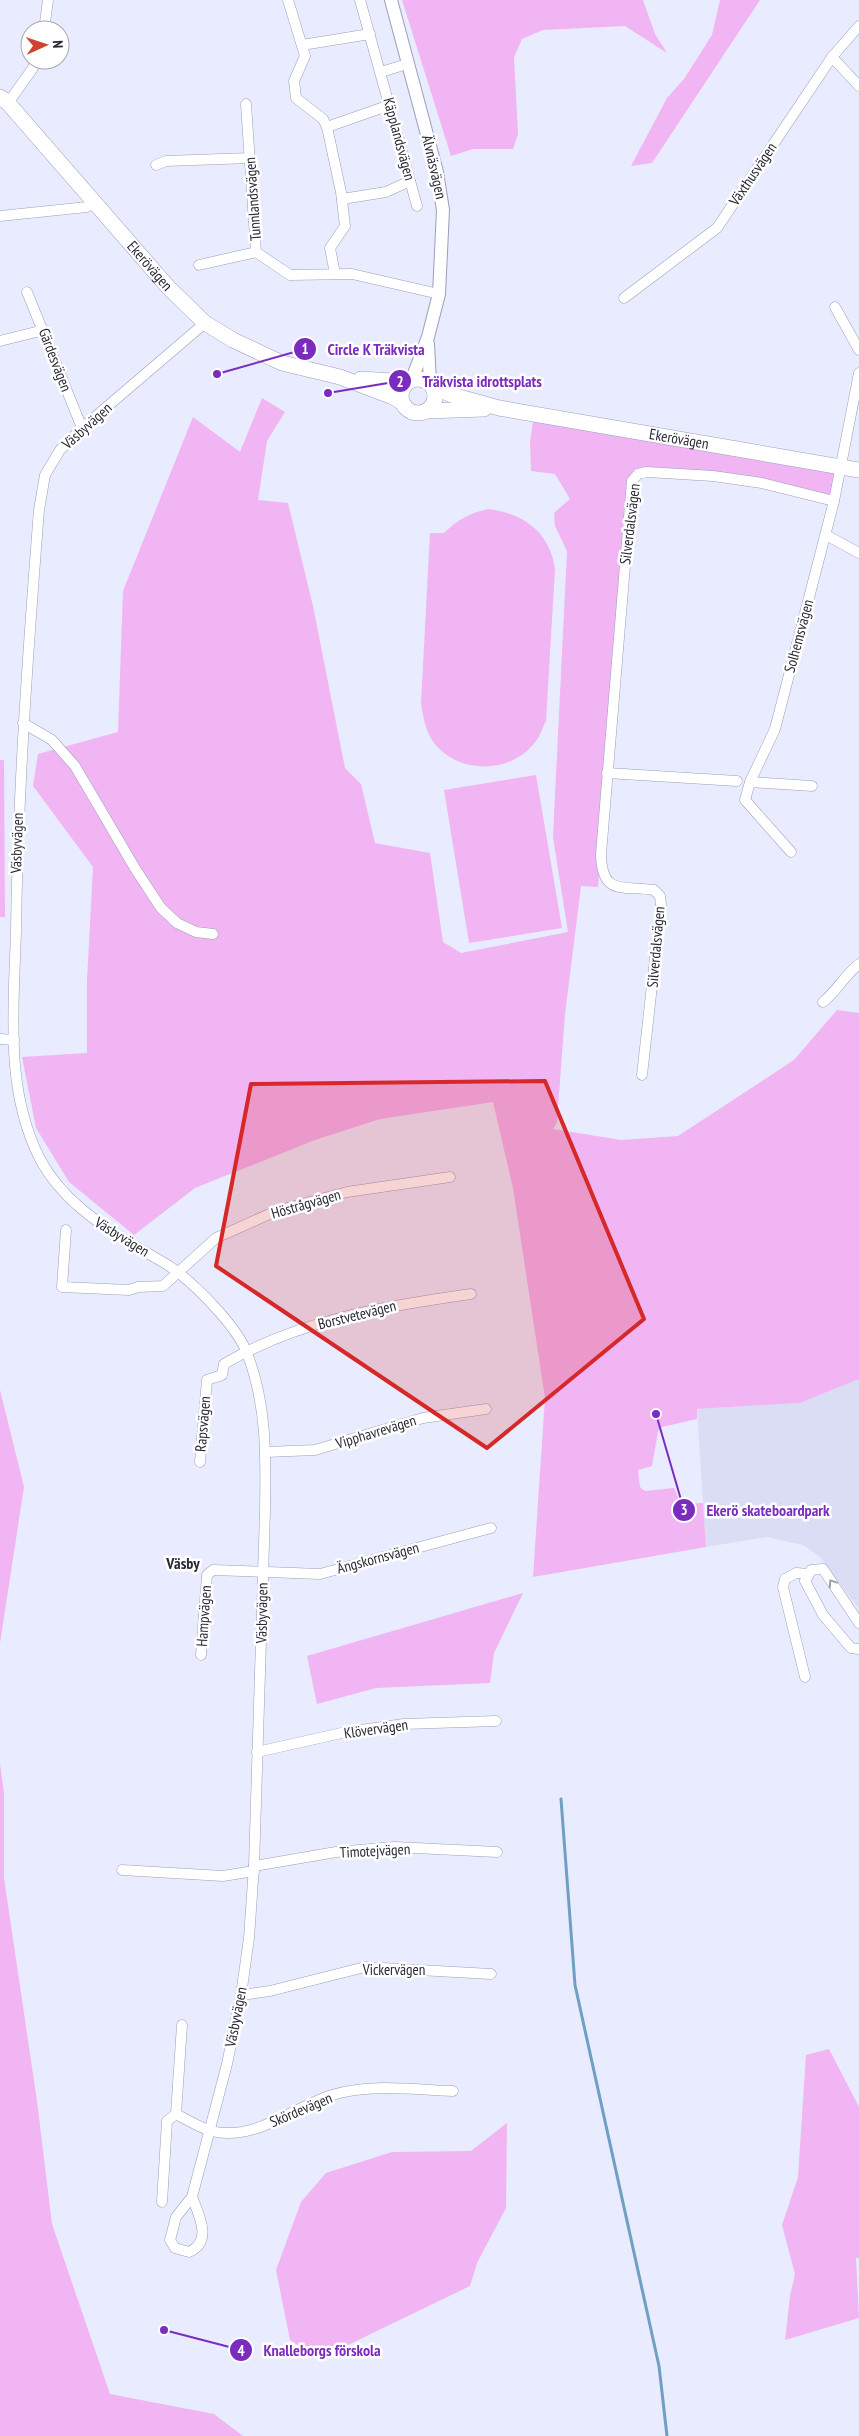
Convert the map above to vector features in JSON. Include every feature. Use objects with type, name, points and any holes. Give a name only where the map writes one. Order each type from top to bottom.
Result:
[{"type":"main road","name":"Ekerövägen","points":[[4,100],[96,202],[168,287],[205,323],[233,340],[282,363],[340,377],[393,397],[403,403]]},
{"type":"main road","name":"Ekerövägen","points":[[340,377],[410,381]]},
{"type":"main road","points":[[424,379],[431,385],[435,400],[426,411],[410,411],[403,403],[401,392],[410,381],[424,379]]},
{"type":"main road","name":"Ekerövägen","points":[[431,385],[452,395],[499,408],[859,470]]},
{"type":"main road","name":"Ekerövägen","points":[[426,411],[499,408]]},
{"type":"street","points":[[45,20],[48,0]]},
{"type":"street","points":[[288,0],[305,56],[294,81],[296,98],[323,120],[327,127],[342,199],[345,226],[330,248],[335,274]]},
{"type":"street","name":"Käpplandsvägen","points":[[360,0],[417,206]]},
{"type":"street","name":"Älvnäsvägen","points":[[391,0],[437,172],[443,210],[439,294],[428,337],[410,381]]},
{"type":"street","name":"Växthusvägen","points":[[624,298],[717,228],[832,57],[859,26]]},
{"type":"street","points":[[302,46],[370,34]]},
{"type":"street","points":[[832,57],[859,86]]},
{"type":"street","points":[[381,72],[407,64]]},
{"type":"street","points":[[4,100],[31,70]]},
{"type":"street","name":"Tunnlandsvägen","points":[[246,104],[256,252],[290,275],[352,274],[439,294]]},
{"type":"street","points":[[327,127],[390,105]]},
{"type":"street","points":[[156,165],[166,162],[250,158]]},
{"type":"street","points":[[342,199],[386,192],[410,181]]},
{"type":"street","points":[[0,216],[87,207],[96,202]]},
{"type":"street","points":[[199,265],[256,252]]},
{"type":"street","name":"Gärdesvägen","points":[[27,292],[44,330],[82,428]]},
{"type":"street","points":[[835,307],[859,350]]},
{"type":"street","name":"Väsbyvägen","points":[[192,2197],[203,2227],[202,2240],[196,2249],[189,2252],[175,2248],[170,2240],[176,2217],[192,2197],[227,2064],[241,1995],[249,1938],[254,1868],[266,1452],[261,1401],[246,1350],[215,1307],[178,1272],[97,1224],[65,1193],[40,1159],[19,1100],[14,1040],[17,842],[23,723],[39,510],[45,475],[60,450],[82,428],[205,323]]},
{"type":"street","points":[[0,341],[44,330]]},
{"type":"street","name":"Älvnäsvägen","points":[[428,337],[431,385]]},
{"type":"street","name":"Solhemsvägen","points":[[791,852],[745,800],[750,782],[775,729],[826,535],[842,467],[859,373]]},
{"type":"street","name":"Silverdalsvägen","points":[[642,1075],[661,905],[660,896],[654,890],[616,887],[606,880],[601,871],[607,773],[632,481],[638,474],[648,472],[713,476],[762,483],[834,501]]},
{"type":"street","points":[[826,535],[859,552]]},
{"type":"street","points":[[23,723],[52,740],[76,766],[136,870],[161,908],[177,923],[196,932],[213,934]]},
{"type":"street","points":[[607,773],[737,781]]},
{"type":"street","points":[[750,782],[812,786]]},
{"type":"street","points":[[823,1002],[831,996],[846,975],[859,964]]},
{"type":"street","points":[[0,1039],[14,1040]]},
{"type":"street","name":"Höstrågvägen","points":[[66,1230],[62,1287],[129,1290],[138,1287],[163,1286],[216,1238],[276,1211],[347,1192],[450,1177]]},
{"type":"street","name":"Borstvetevägen","points":[[246,1350],[324,1322],[401,1304],[471,1294]]},
{"type":"street","name":"Rapsvägen","points":[[200,1462],[207,1380],[222,1375],[224,1364],[246,1350]]},
{"type":"street","name":"Vipphavrevägen","points":[[266,1452],[315,1450],[423,1418],[486,1409]]},
{"type":"street","name":"Ängskornsvägen","points":[[263,1573],[320,1574],[491,1528]]},
{"type":"street","points":[[859,1623],[823,1569],[811,1570],[805,1581],[824,1615],[851,1648],[859,1649]]},
{"type":"street","name":"Hampvägen","points":[[201,1655],[206,1576],[213,1570],[263,1573]]},
{"type":"street","points":[[805,1677],[783,1587],[785,1579],[796,1573],[809,1574]]},
{"type":"street","name":"Klövervägen","points":[[257,1752],[346,1732],[404,1724],[496,1721]]},
{"type":"street","name":"Timotejvägen","points":[[122,1870],[223,1876],[336,1852],[394,1848],[497,1852]]},
{"type":"street","name":"Vickervägen","points":[[241,1995],[270,1991],[364,1967],[491,1974]]},
{"type":"street","points":[[162,2202],[167,2121],[176,2114],[182,2025]]},
{"type":"street","name":"Skördevägen","points":[[176,2114],[209,2130],[233,2134],[250,2132],[332,2095],[364,2090],[453,2091]]},
{"type":"highlighted area","points":[[545,1081],[644,1319],[487,1448],[216,1266],[251,1084]]},
{"type":"shaded area","points":[[402,0],[643,0],[655,34],[667,53],[625,26],[543,30],[522,39],[514,57],[518,134],[513,149],[473,149],[451,156]]},
{"type":"shaded area","points":[[720,0],[760,0],[652,163],[631,166],[667,98],[684,79],[712,35]]},
{"type":"shaded area","points":[[262,398],[285,412],[267,441],[258,500],[288,503],[313,606],[345,768],[361,784],[375,843],[430,853],[443,942],[461,953],[568,932],[553,837],[567,551],[555,526],[554,513],[570,499],[555,474],[531,471],[530,442],[534,414],[842,467],[834,501],[762,483],[638,474],[621,596],[598,887],[581,886],[565,1014],[557,1122],[553,1129],[621,1140],[678,1136],[794,1060],[837,1010],[859,1013],[859,1379],[800,1403],[697,1409],[697,1419],[662,1427],[658,1431],[652,1466],[638,1470],[640,1487],[645,1491],[674,1488],[681,1504],[703,1503],[706,1547],[533,1577],[545,1398],[513,1188],[493,1102],[380,1119],[315,1140],[195,1188],[134,1235],[69,1182],[36,1128],[22,1057],[87,1053],[87,980],[93,867],[33,786],[38,754],[118,732],[123,591],[193,417],[240,452]]},
{"type":"shaded area","points":[[488,509],[513,515],[533,527],[547,545],[555,569],[546,721],[538,738],[528,750],[515,759],[501,764],[485,766],[470,765],[455,760],[443,752],[432,740],[421,703],[430,533],[444,533],[464,518]]},
{"type":"shaded area","points":[[0,760],[4,760],[5,917],[0,917]]},
{"type":"shaded area","points":[[536,775],[562,928],[469,943],[444,790]]},
{"type":"shaded area","points":[[859,1379],[859,1609],[820,1557],[803,1545],[767,1537],[706,1547],[697,1409],[800,1403]]},
{"type":"shaded area","points":[[0,1390],[24,1487],[0,1643]]},
{"type":"shaded area","points":[[523,1593],[494,1653],[490,1683],[376,1688],[317,1704],[307,1656]]},
{"type":"shaded area","points":[[0,1764],[4,1793],[4,1878],[37,2101],[52,2224],[110,2394],[214,2414],[243,2436],[0,2436]]},
{"type":"shaded area","points":[[829,2049],[859,2107],[859,2258],[856,2258],[859,2318],[785,2340],[790,2296],[795,2274],[782,2225],[798,2177],[806,2055]]},
{"type":"shaded area","points":[[507,2123],[506,2208],[477,2263],[470,2286],[319,2359],[290,2340],[276,2270],[301,2202],[326,2173],[392,2152],[471,2151]]},
{"type":"waterway","points":[[561,1799],[575,1985],[659,2366],[667,2436]]},
{"type":"place","name":"Circle K Träkvista","points":[[217,374]]},
{"type":"place","name":"Träkvista idrottsplats","points":[[328,393]]},
{"type":"place","name":"Ekerö skateboardpark","points":[[656,1414]]},
{"type":"place","name":"Knalleborgs förskola","points":[[164,2330]]},
{"type":"district","name":"Väsby","points":[[183,1563]]}]
